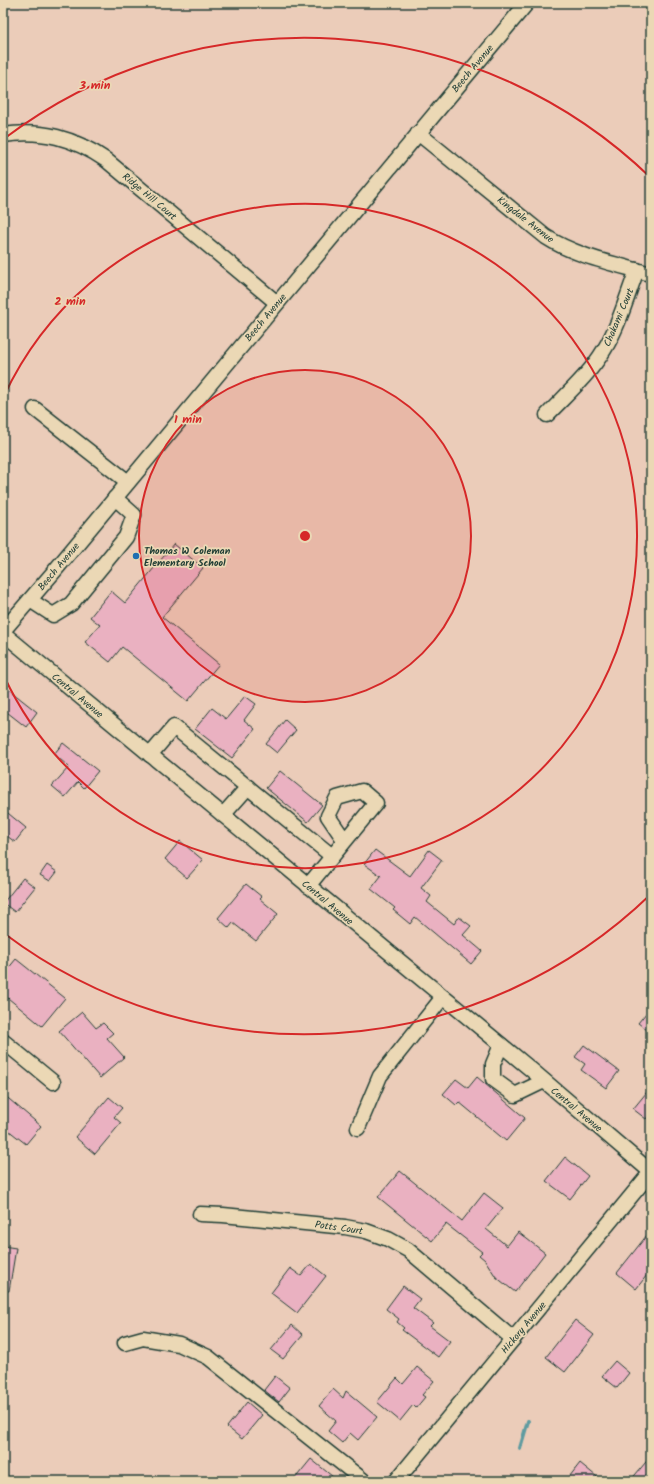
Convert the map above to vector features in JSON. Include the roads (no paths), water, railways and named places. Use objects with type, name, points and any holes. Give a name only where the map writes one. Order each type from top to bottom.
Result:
[{"type":"street","name":"Beech Avenue","points":[[3,632],[527,3]]},
{"type":"street","name":"Kingdale Avenue","points":[[418,133],[556,243],[576,252],[651,274]]},
{"type":"street","name":"Ridge Hill Court","points":[[3,135],[42,134],[61,137],[89,148],[106,160],[277,303]]},
{"type":"street","name":"Chakami Court","points":[[547,415],[584,377],[605,349],[637,270]]},
{"type":"street","points":[[35,410],[128,482]]},
{"type":"street","points":[[30,600],[53,615],[71,604],[126,537],[134,515],[115,498]]},
{"type":"street","name":"Central Avenue","points":[[3,632],[501,1045],[651,1172]]},
{"type":"street","points":[[150,755],[174,728],[332,856]]},
{"type":"street","points":[[223,815],[248,787]]},
{"type":"street","points":[[308,886],[345,841]]},
{"type":"street","points":[[358,1128],[380,1076],[443,997]]},
{"type":"street","points":[[3,1041],[53,1082]]},
{"type":"street","points":[[501,1045],[493,1064],[493,1079],[515,1095],[544,1081]]},
{"type":"street","name":"Hickory Avenue","points":[[396,1481],[651,1172]]},
{"type":"street","name":"Potts Court","points":[[200,1214],[345,1227],[366,1231],[388,1239],[408,1250],[513,1339]]},
{"type":"street","points":[[125,1343],[143,1338],[180,1344],[208,1357],[364,1481]]},
{"type":"waterway","points":[[520,1448],[528,1421]]},
{"type":"place","name":"Thomas W Coleman Elementary School","points":[[136,556]]}]
